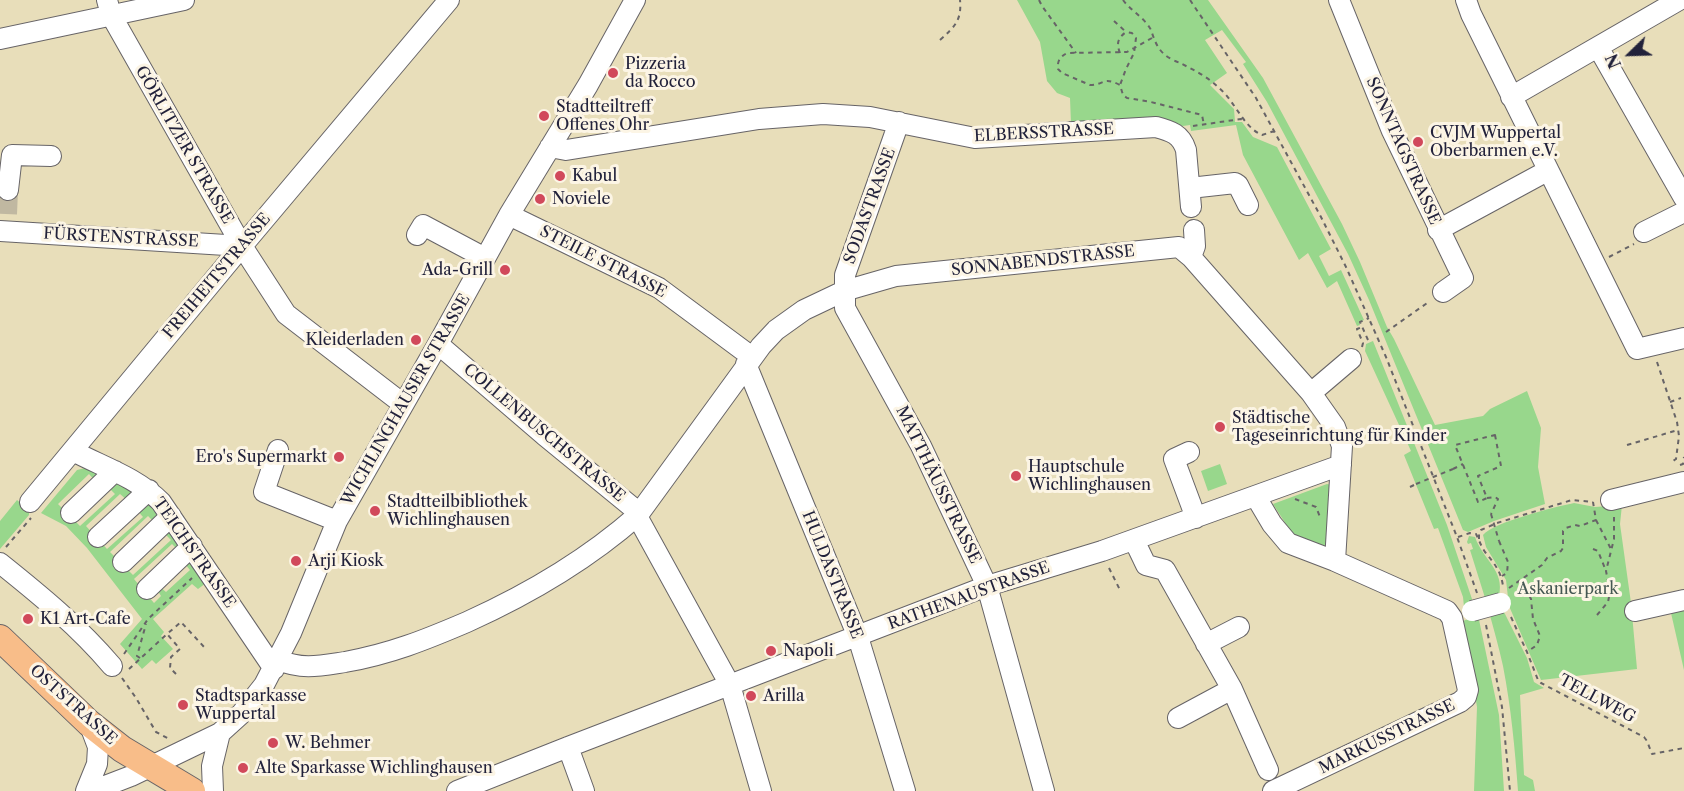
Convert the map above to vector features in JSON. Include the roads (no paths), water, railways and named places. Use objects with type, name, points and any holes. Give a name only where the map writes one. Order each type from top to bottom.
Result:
[{"type":"main road","name":"OSTSTRASSE","points":[[0,638],[89,723],[122,749],[137,778],[192,791]]},
{"type":"street","points":[[0,39],[109,8],[184,0]]},
{"type":"street","name":"FREIHEITSTRASSE","points":[[30,502],[449,0]]},
{"type":"street","name":"WICHLINGHAUSER STRASSE","points":[[92,791],[137,778],[220,733],[241,714],[264,685],[291,633],[337,521],[509,215],[635,0]]},
{"type":"street","name":"SONNTAGSTRASSE","points":[[1339,0],[1388,121],[1432,212],[1438,230],[1463,278],[1443,292]]},
{"type":"street","points":[[1466,0],[1594,265],[1642,348],[1684,338]]},
{"type":"street","points":[[1511,97],[1679,0]]},
{"type":"street","name":"GÖRLITZER STRASSE","points":[[109,8],[242,246],[286,314],[403,404]]},
{"type":"street","points":[[1598,47],[1684,198]]},
{"type":"street","name":"ELBERSSTRASSE","points":[[550,147],[566,150],[786,116],[824,114],[870,117],[975,138],[1156,128],[1171,130],[1183,141],[1191,198],[1235,183],[1248,205]]},
{"type":"street","name":"SODASTRASSE","points":[[844,291],[845,275],[899,122]]},
{"type":"street","points":[[8,190],[12,155],[51,156]]},
{"type":"street","points":[[1438,230],[1547,171]]},
{"type":"street","points":[[1644,232],[1684,212]]},
{"type":"street","name":"STEILE STRASSE","points":[[509,215],[659,288],[749,360]]},
{"type":"street","name":"FÜRSTENSTRASSE","points":[[4,225],[242,246]]},
{"type":"street","points":[[417,235],[423,225],[485,258]]},
{"type":"street","points":[[1194,230],[1195,246],[1191,257],[1311,393],[1335,427],[1342,446],[1335,561]]},
{"type":"street","name":"SONNABENDSTRASSE","points":[[276,664],[304,667],[378,656],[413,645],[506,604],[554,578],[615,535],[638,515],[749,360],[777,330],[804,310],[844,291],[896,276],[1179,247],[1191,257]]},
{"type":"street","name":"MATTHÄUSSTRASSE","points":[[844,291],[845,309],[921,446],[987,586],[1044,791]]},
{"type":"street","name":"COLLENBUSCHSTRASSE","points":[[438,344],[632,507],[638,515],[730,685],[761,791]]},
{"type":"street","points":[[1311,393],[1351,359]]},
{"type":"street","name":"HULDASTRASSE","points":[[749,360],[858,637],[905,791]]},
{"type":"street","points":[[278,450],[264,492],[337,521]]},
{"type":"street","name":"TEICHSTRASSE","points":[[73,451],[149,490],[161,502],[276,664]]},
{"type":"street","points":[[1189,452],[1173,459],[1196,518]]},
{"type":"street","name":"RATHENAUSTRASSE","points":[[457,791],[987,586],[1102,551],[1341,465]]},
{"type":"street","points":[[71,513],[115,471]]},
{"type":"street","points":[[1606,500],[1678,475]]},
{"type":"street","points":[[98,537],[149,490]]},
{"type":"street","points":[[1265,494],[1272,524],[1288,543],[1335,561],[1447,611],[1454,625],[1461,623],[1460,614],[1476,605],[1505,607]]},
{"type":"street","points":[[123,562],[171,516]]},
{"type":"street","points":[[1134,540],[1146,565],[1166,570],[1232,689],[1268,770]]},
{"type":"street","points":[[147,589],[192,546]]},
{"type":"street","points":[[0,563],[44,598],[97,648],[112,666]]},
{"type":"street","points":[[1635,611],[1684,600]]},
{"type":"street","name":"MARKUSSTRASSE","points":[[1273,791],[1460,702],[1466,697],[1468,690],[1454,625]]},
{"type":"street","points":[[1206,644],[1239,627]]},
{"type":"street","points":[[1178,718],[1232,689]]},
{"type":"street","points":[[86,791],[97,764],[98,747],[89,723]]},
{"type":"street","points":[[213,791],[212,766],[220,733]]},
{"type":"street","points":[[568,747],[584,791]]},
{"type":"tunnel","points":[[7,214],[8,190]]},
{"type":"place","name":"Pizzeria da Rocco","points":[[613,73]]},
{"type":"place","name":"Stadtteiltreff Offenes Ohr","points":[[544,116]]},
{"type":"place","name":"CVJM Wuppertal Oberbarmen e.V.","points":[[1418,142]]},
{"type":"place","name":"Kabul","points":[[560,176]]},
{"type":"place","name":"Noviele","points":[[540,199]]},
{"type":"place","name":"Ada-Grill","points":[[505,270]]},
{"type":"place","name":"Kleiderladen","points":[[416,340]]},
{"type":"place","name":"Städtische Tageseinrichtung für Kinder","points":[[1220,427]]},
{"type":"place","name":"Ero's Supermarkt","points":[[339,457]]},
{"type":"place","name":"Hauptschule Wichlinghausen","points":[[1016,476]]},
{"type":"place","name":"Stadtteilbibliothek Wichlinghausen","points":[[375,511]]},
{"type":"place","name":"Arji Kiosk","points":[[296,561]]},
{"type":"place","name":"K1 Art-Cafe","points":[[28,619]]},
{"type":"place","name":"Napoli","points":[[771,651]]},
{"type":"place","name":"Arilla","points":[[751,696]]},
{"type":"place","name":"Stadtsparkasse Wuppertal","points":[[183,705]]},
{"type":"place","name":"W. Behmer","points":[[273,743]]},
{"type":"place","name":"Alte Sparkasse Wichlinghausen","points":[[243,768]]},
{"type":"park label","name":"Askanierpark","points":[[1568,589]]}]
